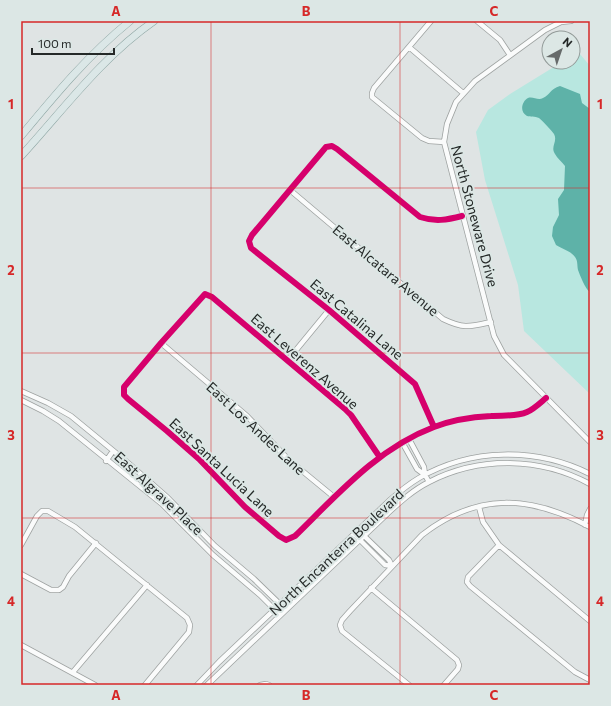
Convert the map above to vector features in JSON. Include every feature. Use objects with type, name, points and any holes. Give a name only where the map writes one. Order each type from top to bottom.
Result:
[{"type":"main road","points":[[21,136],[89,57],[130,21]]},
{"type":"main road","points":[[21,156],[106,61],[154,21]]},
{"type":"street","points":[[431,21],[374,88],[372,97],[422,138],[429,141],[444,142]]},
{"type":"street","points":[[477,21],[500,40],[510,55]]},
{"type":"street","name":"North Stoneware Drive","points":[[571,21],[560,22],[545,30],[475,81],[456,102],[447,124],[444,142],[494,336],[504,355],[590,442]]},
{"type":"street","points":[[409,47],[463,93]]},
{"type":"street","points":[[290,190],[326,147],[332,146],[338,149],[420,217],[439,221],[462,216]]},
{"type":"street","name":"East Catalina Lane","points":[[290,190],[252,236],[249,241],[251,248],[329,310],[415,384],[434,427]]},
{"type":"street","name":"East Alcatara Avenue","points":[[290,190],[443,318],[464,327],[491,322]]},
{"type":"street","name":"East Leverenz Avenue","points":[[161,343],[205,294],[212,297],[351,415],[379,456]]},
{"type":"street","points":[[287,361],[329,310]]},
{"type":"street","name":"East Santa Lucia Lane","points":[[161,343],[124,387],[124,395],[199,459],[245,507],[279,536],[286,540],[295,536],[334,497]]},
{"type":"street","name":"East Los Andes Lane","points":[[161,343],[247,416],[289,460],[334,497]]},
{"type":"street","name":"East Algrave Place","points":[[21,391],[65,412],[114,450],[168,498],[215,546],[254,579],[286,610]]},
{"type":"street","points":[[334,497],[379,456],[402,442],[434,427],[463,419],[514,415],[527,412],[546,398]]},
{"type":"street","name":"East Algrave Place","points":[[21,400],[60,421],[106,460],[162,504],[213,555],[260,595],[280,615]]},
{"type":"street","points":[[409,439],[424,467],[425,475]]},
{"type":"street","points":[[402,442],[418,469],[425,475],[429,482]]},
{"type":"street","points":[[106,460],[114,450]]},
{"type":"street","name":"North Encanterra Boulevard","points":[[197,685],[218,662],[390,500],[425,475],[458,461],[481,456],[504,454],[549,459],[590,474]]},
{"type":"street","name":"North Encanterra Boulevard","points":[[207,685],[402,501],[429,482],[466,469],[496,463],[510,463],[548,468],[572,475],[590,484]]},
{"type":"street","points":[[409,685],[342,630],[340,625],[342,620],[371,588],[422,535],[435,525],[466,510],[493,504],[522,503],[551,510],[590,527]]},
{"type":"street","points":[[479,507],[483,522],[499,545],[590,621]]},
{"type":"street","points":[[585,525],[590,509]]},
{"type":"street","points":[[21,545],[37,516],[42,511],[48,511],[60,517],[96,543],[186,618],[190,625],[189,632],[145,685]]},
{"type":"street","points":[[585,525],[590,520]]},
{"type":"street","points":[[358,530],[389,560],[392,566]]},
{"type":"street","points":[[354,534],[385,565],[392,566]]},
{"type":"street","points":[[21,574],[51,590],[59,590],[63,587],[69,576],[96,543]]},
{"type":"street","points":[[499,545],[468,577],[467,582],[574,672],[590,680]]},
{"type":"street","points":[[73,672],[147,585]]},
{"type":"street","points":[[371,588],[457,660],[459,664],[458,669],[444,685]]},
{"type":"street","points":[[21,645],[95,685]]},
{"type":"shaded area","points":[[581,55],[590,66],[590,394],[524,331],[518,285],[485,180],[476,132],[488,110],[510,94],[549,70],[581,70]]},
{"type":"shaded area","points":[[560,86],[580,94],[582,103],[590,109],[590,292],[586,288],[581,278],[575,257],[556,245],[552,236],[553,227],[559,215],[558,199],[564,190],[565,166],[557,157],[553,149],[555,139],[554,134],[539,118],[527,116],[524,114],[522,109],[526,99],[541,99]]},
{"type":"cycle path","points":[[434,427],[415,384],[329,310],[251,248],[249,241],[252,235],[326,147],[332,146],[420,217],[431,220],[441,220],[462,216]]},
{"type":"cycle path","points":[[379,456],[351,415],[345,409],[212,297],[205,294],[124,387],[124,395],[128,399],[199,459],[245,507],[279,536],[286,540],[295,536],[343,489],[376,460],[414,436],[434,427],[455,421],[477,417],[523,414],[546,398]]}]
